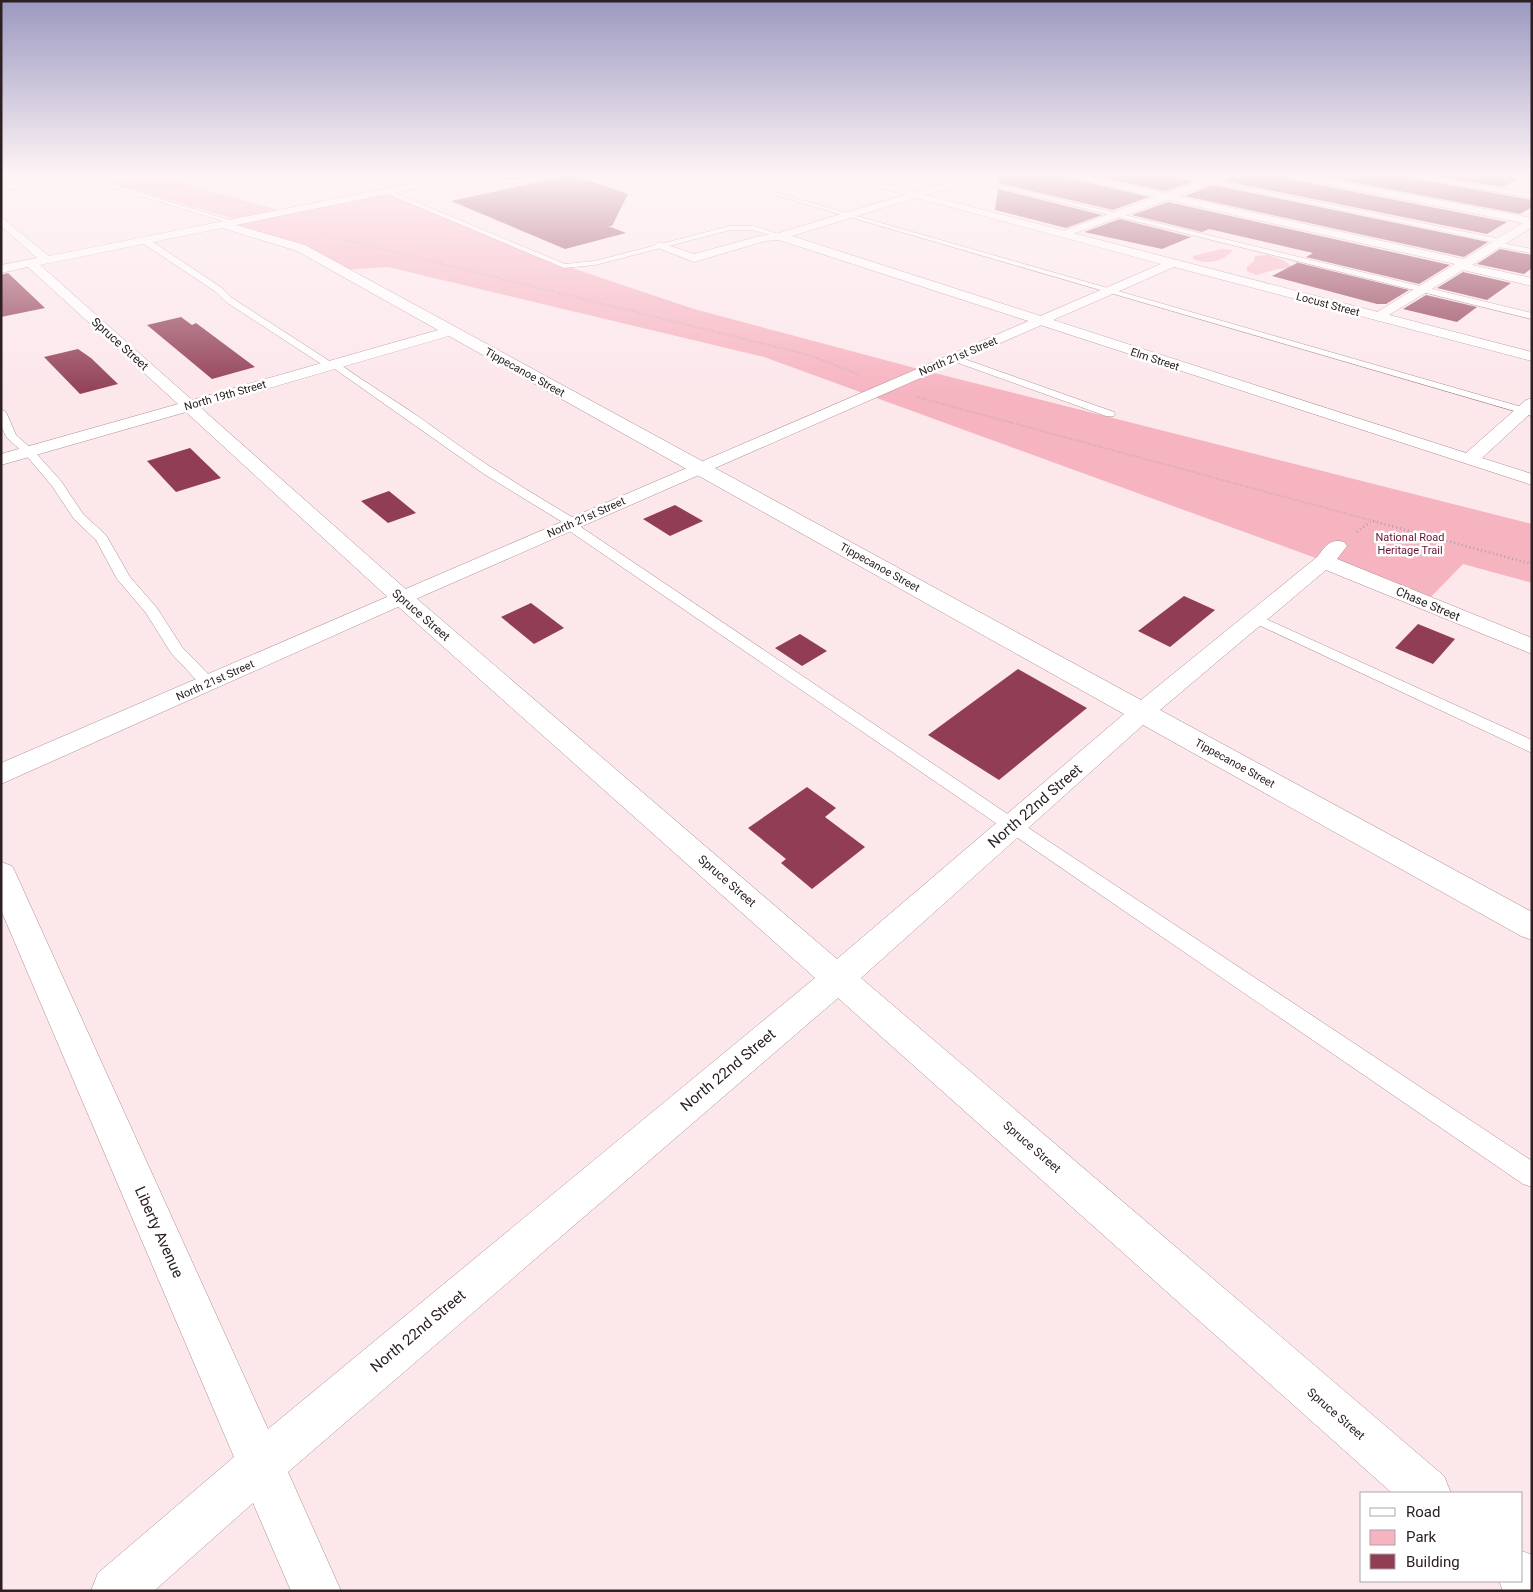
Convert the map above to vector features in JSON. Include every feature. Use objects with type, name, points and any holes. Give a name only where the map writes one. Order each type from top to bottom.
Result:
[{"type":"street","name":"Spruce Street","points":[[27,248],[189,405],[401,597],[1426,1492]]},
{"type":"street","points":[[1,269],[104,248]]},
{"type":"street","name":"Tippecanoe Street","points":[[302,248],[1532,927]]},
{"type":"street","points":[[666,248],[694,258],[728,248]]},
{"type":"street","name":"Elm Street","points":[[817,248],[1038,322],[1532,480]]},
{"type":"street","name":"Locust Street","points":[[1118,248],[1532,357]]},
{"type":"street","points":[[1395,248],[1532,282]]},
{"type":"street","points":[[1379,317],[1488,248]]},
{"type":"street","name":"North 21st Street","points":[[1,774],[401,597],[1173,263]]},
{"type":"street","name":"North 19th Street","points":[[1,460],[450,331]]},
{"type":"street","points":[[1468,460],[1529,409]]},
{"type":"street","name":"North 22nd Street","points":[[116,1591],[261,1465],[838,978],[1142,712],[1331,553]]},
{"type":"street","name":"Chase Street","points":[[1331,553],[1532,647]]},
{"type":"street","name":"Liberty Avenue","points":[[1,874],[316,1591]]},
{"type":"lane","points":[[156,248],[219,290],[244,310],[332,365],[429,429],[488,472],[571,524],[1012,826],[1532,1175]]},
{"type":"lane","points":[[522,248],[564,266],[584,266],[650,248]]},
{"type":"lane","points":[[965,248],[1529,409]]},
{"type":"lane","points":[[1256,248],[1532,316]]},
{"type":"lane","points":[[953,358],[1110,414]]},
{"type":"lane","points":[[1,412],[11,436],[29,452],[57,484],[78,516],[101,538],[124,580],[152,611],[176,650],[208,683]]},
{"type":"lane","points":[[1255,618],[1532,747]]},
{"type":"path","points":[[377,248],[787,349],[860,374]]},
{"type":"path","points":[[911,395],[1532,564]]},
{"type":"green space","name":"National Road Heritage Trail","points":[[302,248],[521,248],[551,261],[694,309],[911,367],[1532,524],[1532,583],[1463,564],[1425,603],[1324,561],[764,357],[388,267],[341,270]]},
{"type":"green space","points":[[1222,249],[1233,250],[1220,260],[1204,262],[1193,259],[1193,256]]},
{"type":"green space","points":[[1268,255],[1283,260],[1294,268],[1278,269],[1256,275],[1247,271],[1247,267],[1254,261],[1255,256]]},
{"type":"building","points":[[1293,248],[1375,248],[1450,265],[1419,284],[1306,257],[1313,253]]},
{"type":"building","points":[[1424,248],[1478,248],[1464,257]]},
{"type":"building","points":[[1500,249],[1532,255],[1532,268],[1524,274],[1477,264]]},
{"type":"building","points":[[1295,262],[1409,290],[1386,304],[1377,304],[1272,276],[1297,263]]},
{"type":"building","points":[[1463,272],[1511,283],[1487,300],[1437,288]]},
{"type":"building","points":[[8,273],[45,308],[1,317],[1,275]]},
{"type":"building","points":[[1426,295],[1477,307],[1457,322],[1403,309]]},
{"type":"building","points":[[181,317],[192,325],[196,323],[255,367],[212,379],[147,325]]},
{"type":"building","points":[[78,349],[91,358],[118,384],[80,394],[44,357]]},
{"type":"building","points":[[190,448],[221,478],[176,492],[147,461]]},
{"type":"building","points":[[389,491],[416,513],[388,523],[361,501]]},
{"type":"building","points":[[675,505],[703,521],[670,536],[643,519]]},
{"type":"building","points":[[1184,596],[1215,610],[1170,647],[1138,631]]},
{"type":"building","points":[[531,603],[564,628],[534,644],[501,617]]},
{"type":"building","points":[[1418,624],[1455,639],[1433,664],[1395,648]]},
{"type":"building","points":[[800,634],[827,651],[802,666],[775,648]]},
{"type":"building","points":[[1018,669],[1087,708],[999,780],[928,735]]},
{"type":"building","points":[[807,787],[836,808],[825,817],[865,847],[812,889],[781,863],[786,859],[748,828]]}]
